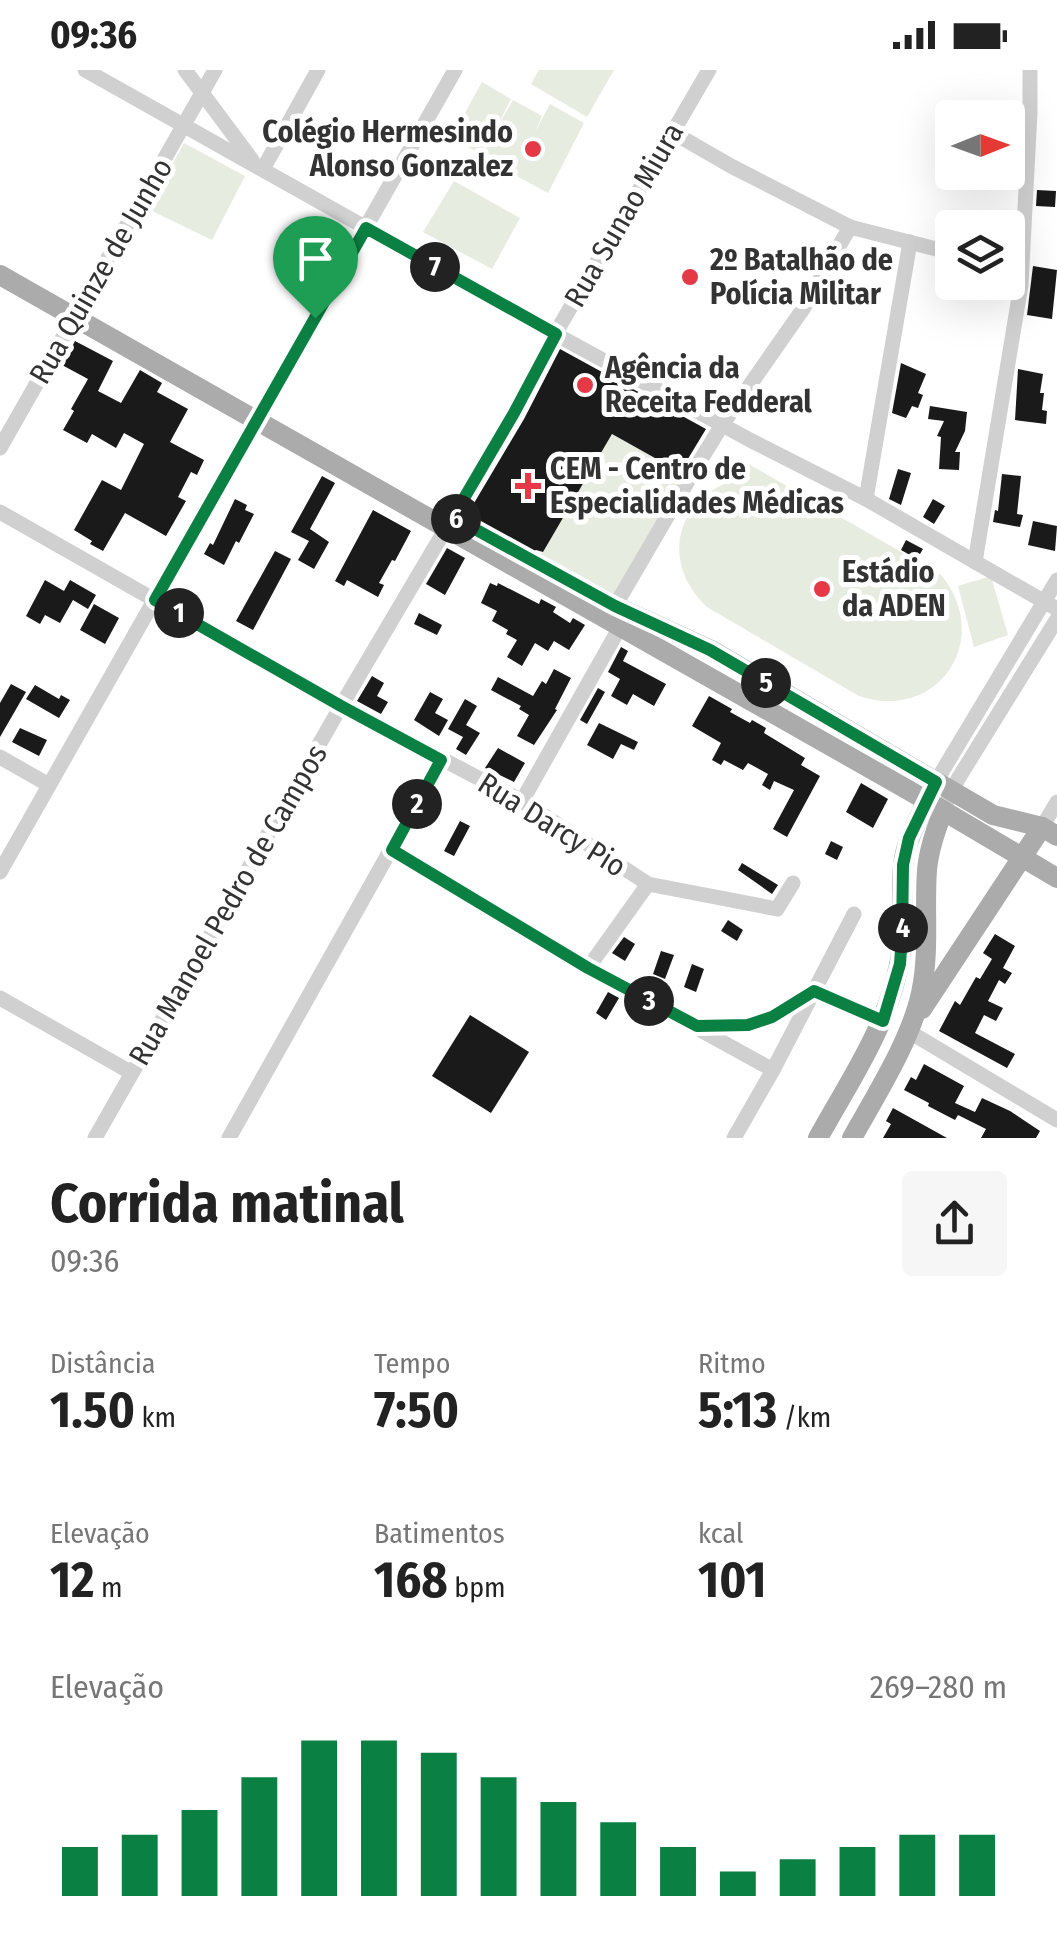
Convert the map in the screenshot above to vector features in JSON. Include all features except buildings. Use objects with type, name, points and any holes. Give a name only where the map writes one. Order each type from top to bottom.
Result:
[{"type":"main road","points":[[0,260],[78,312]]},
{"type":"main road","points":[[0,275],[78,312],[260,415],[797,728],[940,796],[1050,832]]},
{"type":"main road","points":[[450,523],[710,650],[809,708],[940,796],[998,842],[1057,878]]},
{"type":"main road","points":[[772,713],[783,693]]},
{"type":"main road","points":[[797,728],[809,708]]},
{"type":"main road","points":[[818,1138],[883,1021],[900,964],[903,865],[909,838],[940,796]]},
{"type":"main road","points":[[911,1026],[922,989],[928,942],[927,871],[940,796]]},
{"type":"main road","points":[[836,1106],[857,1129],[911,1026],[1022,857],[1050,832]]},
{"type":"street","points":[[85,70],[556,334],[866,499],[1051,605]]},
{"type":"street","points":[[186,70],[259,166]]},
{"type":"street","name":"Rua Quinze de Junho","points":[[0,448],[214,70]]},
{"type":"street","points":[[259,166],[318,70]]},
{"type":"street","points":[[0,872],[455,70]]},
{"type":"street","name":"Rua Sunao Miura","points":[[450,523],[709,70]]},
{"type":"street","points":[[1014,70],[1030,74],[1020,210]]},
{"type":"street","points":[[672,132],[850,227],[935,249]]},
{"type":"street","points":[[615,606],[722,425],[803,309],[850,227]]},
{"type":"street","points":[[866,499],[910,242]]},
{"type":"street","points":[[975,562],[1011,300]]},
{"type":"street","name":"Rua Darcy Pio","points":[[0,512],[341,706],[522,800],[648,884],[778,909],[793,883]]},
{"type":"street","name":"Rua Manoel Pedro de Campos","points":[[95,1138],[450,523]]},
{"type":"street","points":[[940,796],[1051,605],[1057,580]]},
{"type":"street","points":[[940,796],[1057,619]]},
{"type":"street","points":[[522,800],[620,627]]},
{"type":"street","points":[[0,757],[50,786]]},
{"type":"street","points":[[229,1138],[441,760]]},
{"type":"street","points":[[1050,832],[1057,802]]},
{"type":"street","points":[[392,850],[588,968],[773,1070]]},
{"type":"street","points":[[588,968],[648,884]]},
{"type":"street","points":[[734,1138],[854,914]]},
{"type":"street","points":[[814,991],[883,1021]]},
{"type":"street","points":[[697,1026],[748,1025],[772,1017],[814,991]]},
{"type":"street","points":[[0,998],[132,1073]]},
{"type":"street","points":[[772,1017],[784,1029],[787,1042]]},
{"type":"street","points":[[911,1026],[1057,1120]]},
{"type":"shaded area","points":[[539,70],[614,70],[587,117],[531,84]]},
{"type":"shaded area","points":[[482,82],[511,99],[495,131],[513,100],[542,116],[535,132],[550,104],[584,123],[548,193],[451,138]]},
{"type":"shaded area","points":[[184,143],[245,176],[212,240],[148,209]]},
{"type":"shaded area","points":[[454,181],[520,218],[492,269],[423,232]]},
{"type":"shaded area","points":[[612,434],[685,474],[613,600],[537,561]]},
{"type":"shaded area","points":[[740,459],[941,575],[956,600],[962,625],[959,649],[950,670],[934,686],[913,697],[887,701],[859,696],[707,607],[691,588],[682,568],[679,547],[683,528],[706,495],[725,483],[749,477],[735,468]]},
{"type":"shaded area","points":[[991,576],[1008,635],[974,647],[958,586]]},
{"type":"place","name":"Colégio Hermesindo Alonso Gonzalez","points":[[533,149]]},
{"type":"place","name":"2º Batalhão de Polícia Militar","points":[[690,277]]},
{"type":"place","name":"Agência da Receita Fedderal","points":[[585,385]]},
{"type":"place","name":"CEM - Centro de Especialidades Médicas","points":[[528,486]]},
{"type":"place","name":"Estádio da ADEN","points":[[822,589]]},
{"type":"route","points":[[366,228],[556,334],[453,517],[615,606],[710,650],[936,782],[909,838],[903,865],[900,964],[883,1021],[814,991],[772,1017],[748,1025],[697,1026],[588,968],[392,850],[441,760],[155,600],[315,318],[366,228]]}]
